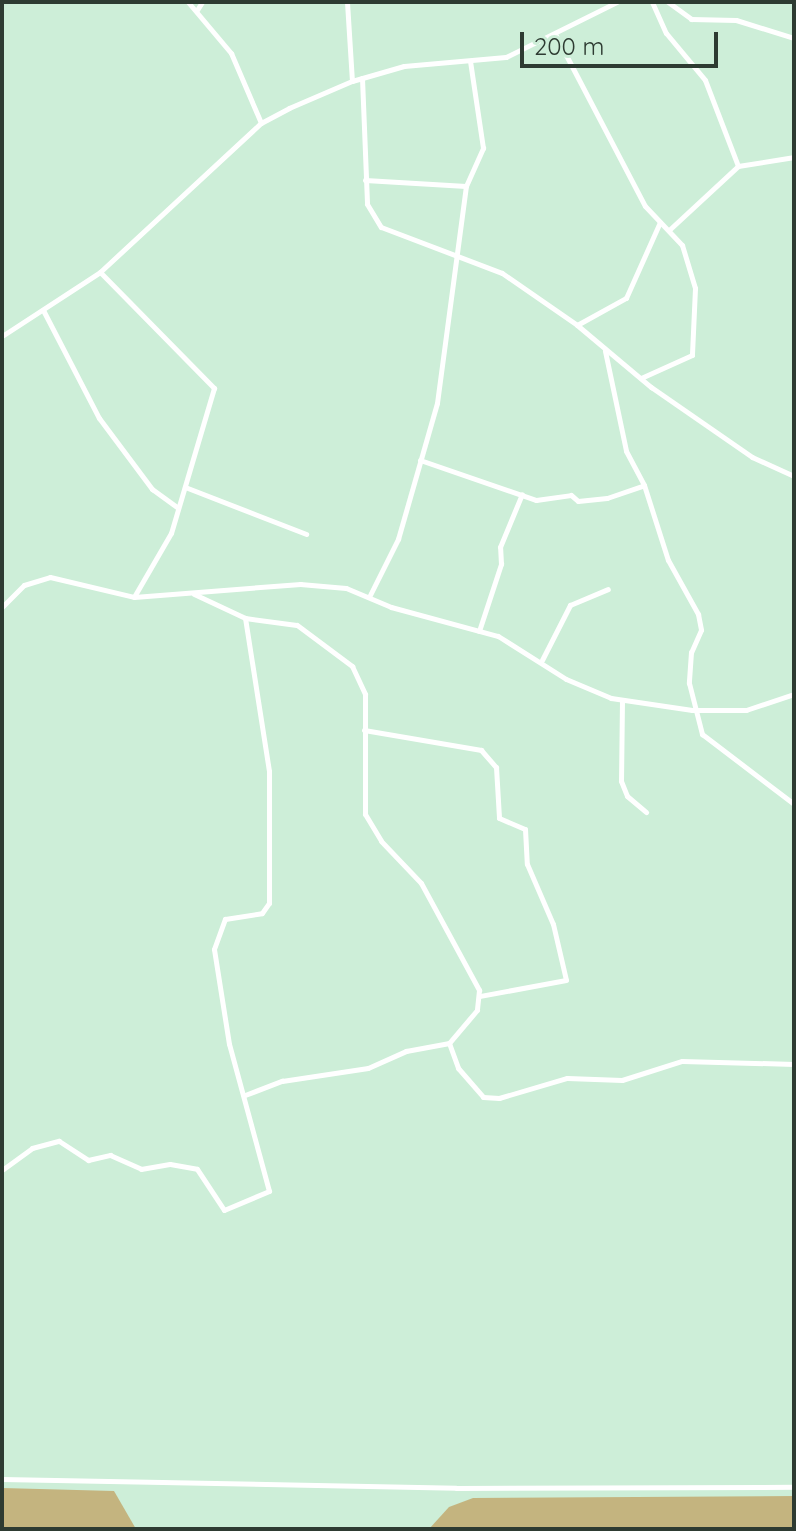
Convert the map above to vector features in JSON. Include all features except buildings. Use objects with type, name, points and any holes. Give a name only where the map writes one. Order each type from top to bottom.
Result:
[{"type":"street","points":[[188,2],[231,53],[261,123]]},
{"type":"street","points":[[197,10],[202,2]]},
{"type":"street","points":[[347,2],[352,81]]},
{"type":"street","points":[[2,336],[100,272],[261,123],[362,78],[424,63],[506,57],[617,2]]},
{"type":"street","points":[[652,2],[666,33],[705,80],[738,166]]},
{"type":"street","points":[[668,2],[691,19],[736,20],[794,38]]},
{"type":"street","points":[[555,33],[623,169],[660,222],[682,245],[695,288],[694,351],[683,362],[640,378]]},
{"type":"street","points":[[370,596],[398,539],[437,403],[466,186],[483,142],[470,61]]},
{"type":"street","points":[[362,78],[367,204],[381,227],[502,273],[577,325],[640,378],[752,457],[794,476]]},
{"type":"street","points":[[669,230],[738,166],[794,157]]},
{"type":"street","points":[[365,180],[466,186]]},
{"type":"street","points":[[577,325],[626,298],[660,222]]},
{"type":"street","points":[[100,272],[214,388],[171,533],[134,597]]},
{"type":"street","points":[[43,310],[99,418],[152,489],[178,508]]},
{"type":"street","points":[[604,349],[626,451],[644,485],[668,560],[698,614],[701,630],[691,652],[689,683],[692,710],[710,744],[794,804]]},
{"type":"street","points":[[420,460],[540,500],[571,495],[578,501],[598,499],[644,485]]},
{"type":"street","points":[[185,487],[306,534]]},
{"type":"street","points":[[479,631],[501,564],[500,547],[522,494]]},
{"type":"street","points":[[3,602],[24,585],[50,577],[134,597],[300,584],[370,596],[391,607],[479,631],[542,660],[566,679],[622,700],[692,710],[746,710],[794,694]]},
{"type":"street","points":[[542,660],[570,605],[608,589]]},
{"type":"street","points":[[194,594],[245,618],[297,625],[346,659],[365,694],[362,795],[371,828],[421,883],[480,996],[477,1010],[449,1043],[406,1051],[368,1068],[282,1081],[245,1095]]},
{"type":"street","points":[[2,1170],[32,1148],[59,1141],[88,1160],[110,1155],[141,1169],[170,1164],[197,1169],[227,1210],[269,1191],[229,1044],[214,949],[225,919],[262,913],[269,903],[269,771],[245,618]]},
{"type":"street","points":[[622,700],[621,781],[627,796],[646,812]]},
{"type":"street","points":[[364,730],[481,750],[496,767],[499,818],[525,829],[527,864],[553,924],[566,980],[480,996]]},
{"type":"street","points":[[449,1043],[458,1068],[489,1099],[567,1078],[622,1080],[682,1061],[794,1064]]},
{"type":"street","points":[[2,1479],[456,1488],[794,1487]]},
{"type":"shaded area","points":[[2,1488],[114,1491],[136,1529],[2,1529]]},
{"type":"shaded area","points":[[794,1496],[794,1529],[429,1529],[449,1507],[473,1498]]}]
